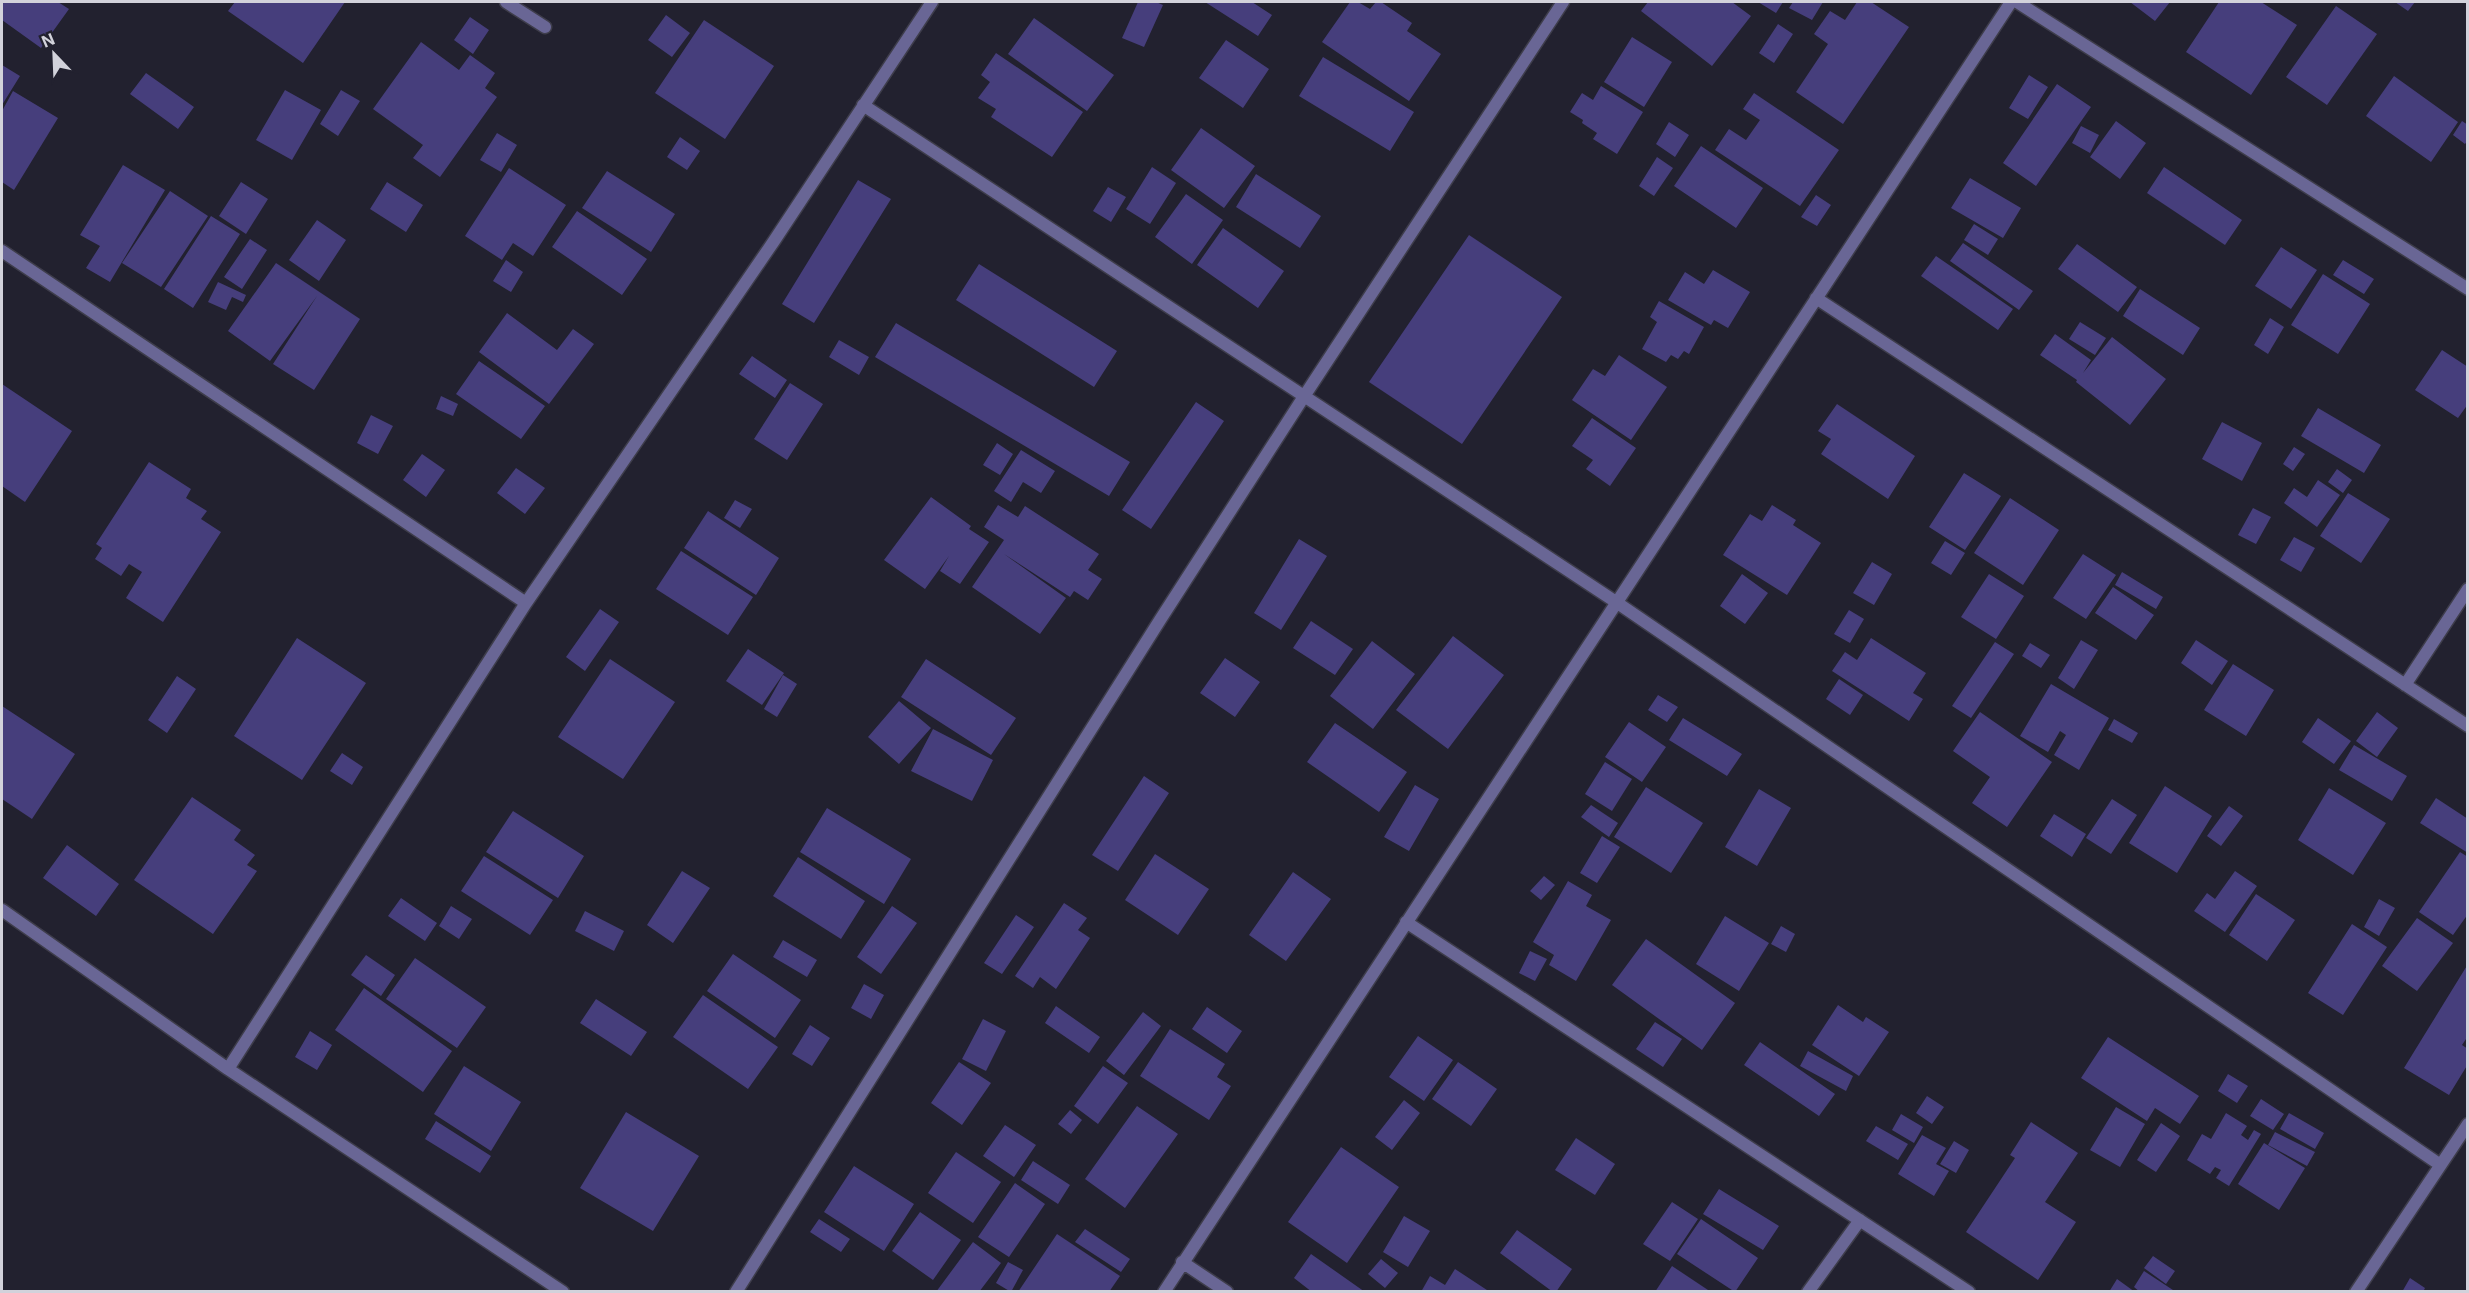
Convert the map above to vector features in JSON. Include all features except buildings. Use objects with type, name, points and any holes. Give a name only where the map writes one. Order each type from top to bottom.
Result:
[{"type":"street","points":[[506,2],[544,27]]},
{"type":"street","points":[[228,1069],[526,603],[774,241],[932,2]]},
{"type":"street","points":[[736,1292],[1303,398],[1563,2]]},
{"type":"street","points":[[1164,1292],[2011,2]]},
{"type":"street","points":[[2017,2],[2468,289]]},
{"type":"street","points":[[863,105],[1303,398],[1616,602],[2439,1164]]},
{"type":"street","points":[[2,251],[526,603]]},
{"type":"street","points":[[1816,298],[2468,726]]},
{"type":"street","points":[[2405,685],[2468,589]]},
{"type":"street","points":[[2,910],[228,1069],[563,1292]]},
{"type":"street","points":[[1406,922],[1969,1292]]},
{"type":"street","points":[[2356,1292],[2439,1164],[2468,1124]]},
{"type":"street","points":[[1808,1292],[1860,1220]]},
{"type":"street","points":[[1182,1262],[1227,1292]]}]
